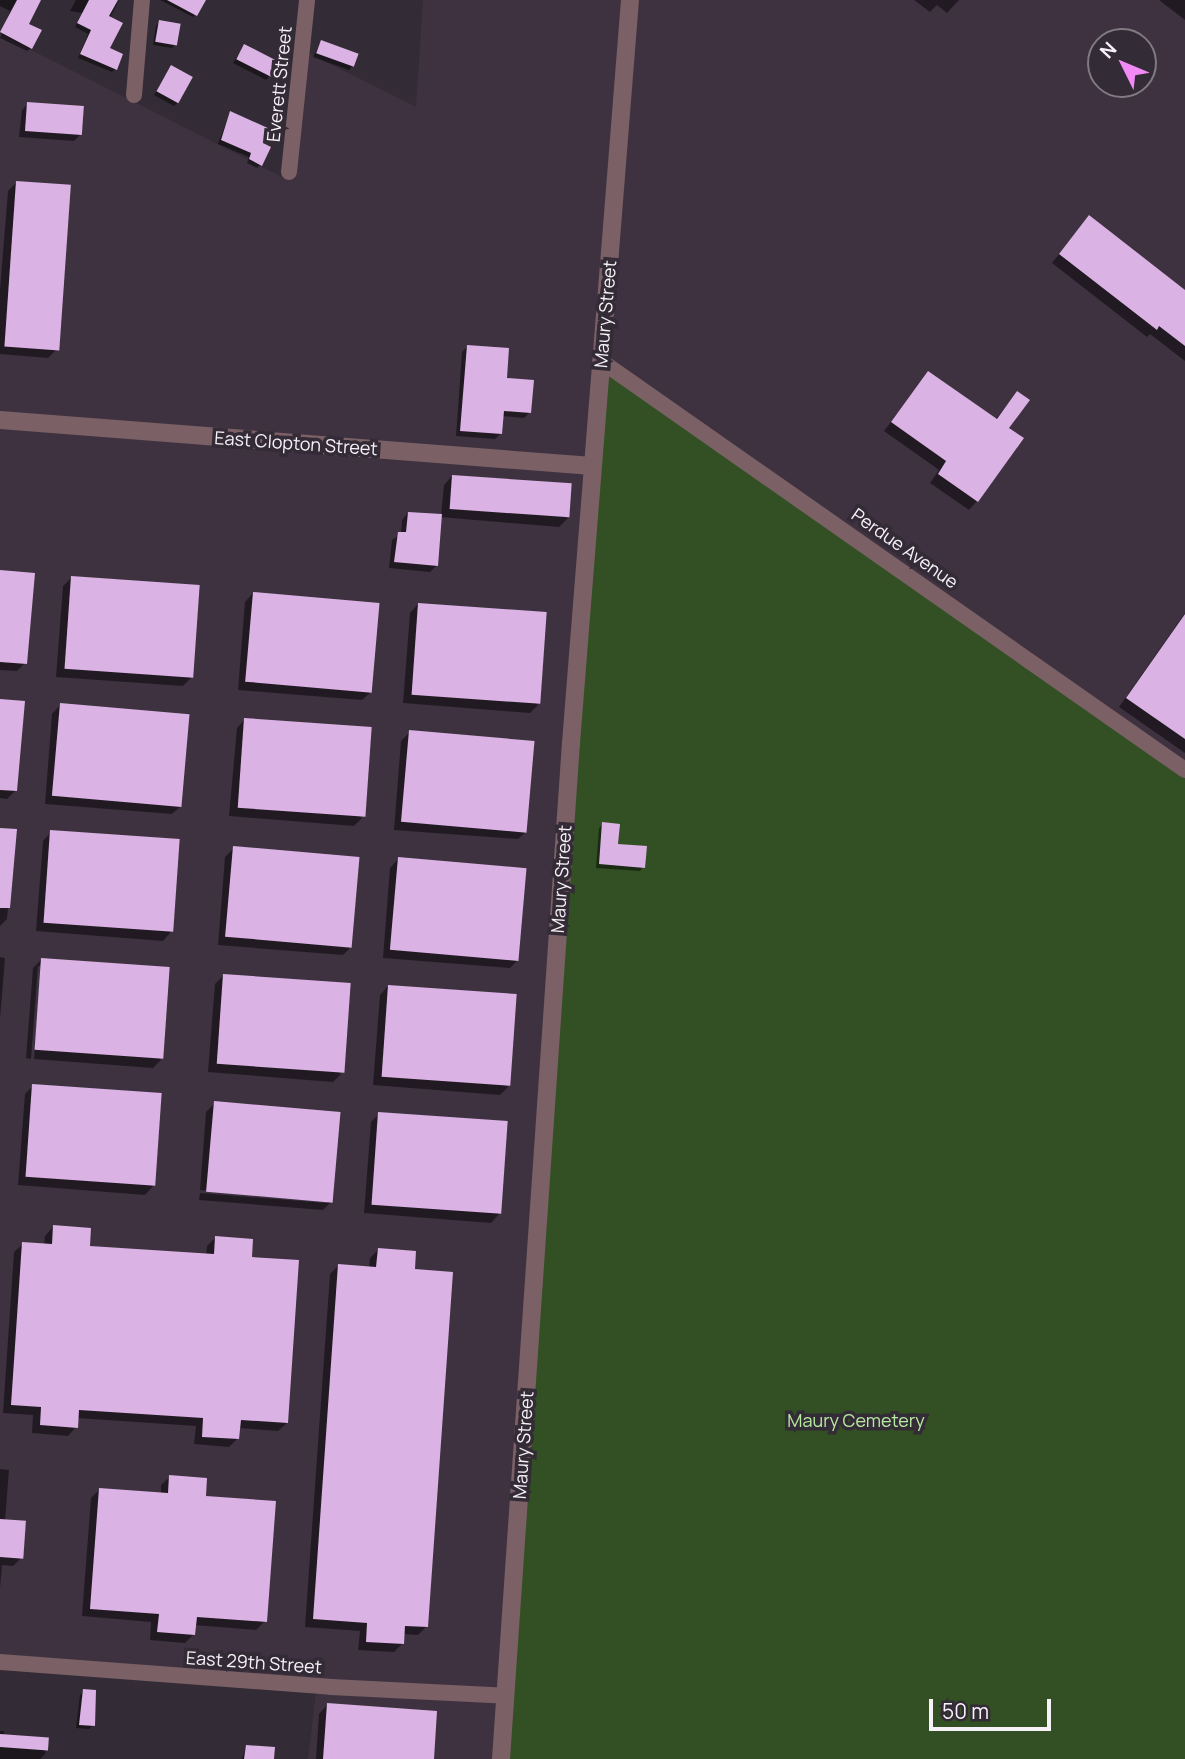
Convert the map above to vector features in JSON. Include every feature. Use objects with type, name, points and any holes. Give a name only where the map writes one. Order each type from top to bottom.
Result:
[{"type":"street","points":[[134,95],[142,0]]},
{"type":"street","name":"Everett Street","points":[[289,172],[307,0]]},
{"type":"street","name":"Maury Street","points":[[501,1759],[592,466],[630,0]]},
{"type":"street","name":"Perdue Avenue","points":[[601,361],[1185,770]]},
{"type":"street","name":"East Clopton Street","points":[[0,420],[592,466]]},
{"type":"street","name":"East 29th Street","points":[[0,1662],[318,1686],[506,1696]]},
{"type":"shaded area","points":[[423,0],[1185,0],[1185,769],[502,1759],[308,1759],[317,1684],[0,1661],[0,34],[288,180],[304,51],[416,107]]},
{"type":"green space","name":"Maury Cemetery","points":[[601,352],[1185,769],[1185,1759],[502,1759]]},
{"type":"building","points":[[17,0],[41,0],[29,24],[42,30],[32,49],[0,32]]},
{"type":"building","points":[[89,0],[118,0],[109,16],[123,23],[110,48],[123,54],[117,70],[80,54],[91,30],[77,23]]},
{"type":"building","points":[[167,0],[206,0],[197,16]]},
{"type":"building","points":[[159,20],[181,24],[177,45],[155,42]]},
{"type":"building","points":[[321,40],[359,54],[354,67],[316,53]]},
{"type":"building","points":[[244,44],[279,62],[271,77],[236,59]]},
{"type":"building","points":[[171,65],[193,77],[178,103],[156,91]]},
{"type":"building","points":[[27,102],[84,106],[82,135],[25,131]]},
{"type":"building","points":[[230,111],[270,129],[263,143],[271,147],[262,166],[249,159],[251,153],[221,140]]},
{"type":"building","points":[[16,181],[71,185],[59,350],[4,347]]},
{"type":"building","points":[[1089,215],[1185,290],[1185,346],[1159,326],[1157,330],[1059,254]]},
{"type":"building","points":[[467,345],[509,348],[507,378],[534,380],[531,413],[504,411],[502,434],[460,431]]},
{"type":"building","points":[[928,371],[997,419],[1017,391],[1030,400],[1009,428],[1024,438],[978,502],[938,474],[946,461],[891,422]]},
{"type":"building","points":[[452,475],[572,483],[569,517],[450,509]]},
{"type":"building","points":[[408,512],[442,514],[438,566],[394,562],[398,532],[406,532]]},
{"type":"building","points":[[0,570],[35,573],[27,664],[0,662]]},
{"type":"building","points":[[71,576],[200,585],[193,678],[65,669]]},
{"type":"building","points":[[253,592],[380,603],[372,693],[245,682]]},
{"type":"building","points":[[418,603],[547,612],[540,704],[412,695]]},
{"type":"building","points":[[1185,614],[1185,739],[1126,698]]},
{"type":"building","points":[[0,699],[25,701],[17,791],[0,790]]},
{"type":"building","points":[[60,703],[190,714],[181,807],[52,796]]},
{"type":"building","points":[[244,718],[372,727],[365,817],[238,808]]},
{"type":"building","points":[[409,730],[535,741],[527,833],[401,822]]},
{"type":"building","points":[[602,822],[620,824],[618,844],[647,846],[645,868],[599,864]]},
{"type":"building","points":[[0,828],[17,829],[10,908],[0,908]]},
{"type":"building","points":[[50,830],[180,839],[173,932],[44,923]]},
{"type":"building","points":[[233,846],[360,857],[352,948],[225,937]]},
{"type":"building","points":[[398,857],[527,868],[518,961],[390,950]]},
{"type":"building","points":[[41,958],[170,967],[163,1059],[35,1050]]},
{"type":"building","points":[[223,974],[351,983],[344,1073],[217,1064]]},
{"type":"building","points":[[388,985],[517,994],[510,1086],[382,1077]]},
{"type":"building","points":[[32,1084],[162,1093],[155,1186],[26,1177]]},
{"type":"building","points":[[214,1101],[341,1112],[333,1203],[206,1192]]},
{"type":"building","points":[[378,1112],[508,1121],[501,1214],[372,1205]]},
{"type":"building","points":[[53,1225],[91,1228],[90,1246],[214,1254],[215,1236],[253,1239],[252,1257],[299,1260],[288,1423],[241,1420],[239,1439],[202,1437],[203,1418],[79,1410],[78,1428],[40,1425],[41,1407],[11,1405],[22,1242],[52,1244]]},
{"type":"building","points":[[378,1248],[416,1251],[415,1269],[453,1272],[428,1627],[405,1626],[404,1644],[366,1642],[367,1623],[313,1619],[338,1264],[376,1267]]},
{"type":"building","points":[[169,1475],[207,1478],[206,1496],[276,1501],[267,1622],[197,1617],[195,1635],[157,1632],[159,1614],[90,1609],[99,1488],[168,1493]]},
{"type":"building","points":[[0,1519],[26,1521],[23,1559],[0,1557]]},
{"type":"building","points":[[83,1689],[96,1690],[95,1726],[79,1725]]},
{"type":"building","points":[[327,1703],[437,1711],[434,1759],[323,1759]]},
{"type":"building","points":[[0,1734],[49,1737],[48,1750],[0,1747]]},
{"type":"building","points":[[246,1745],[275,1747],[274,1759],[244,1759]]}]
